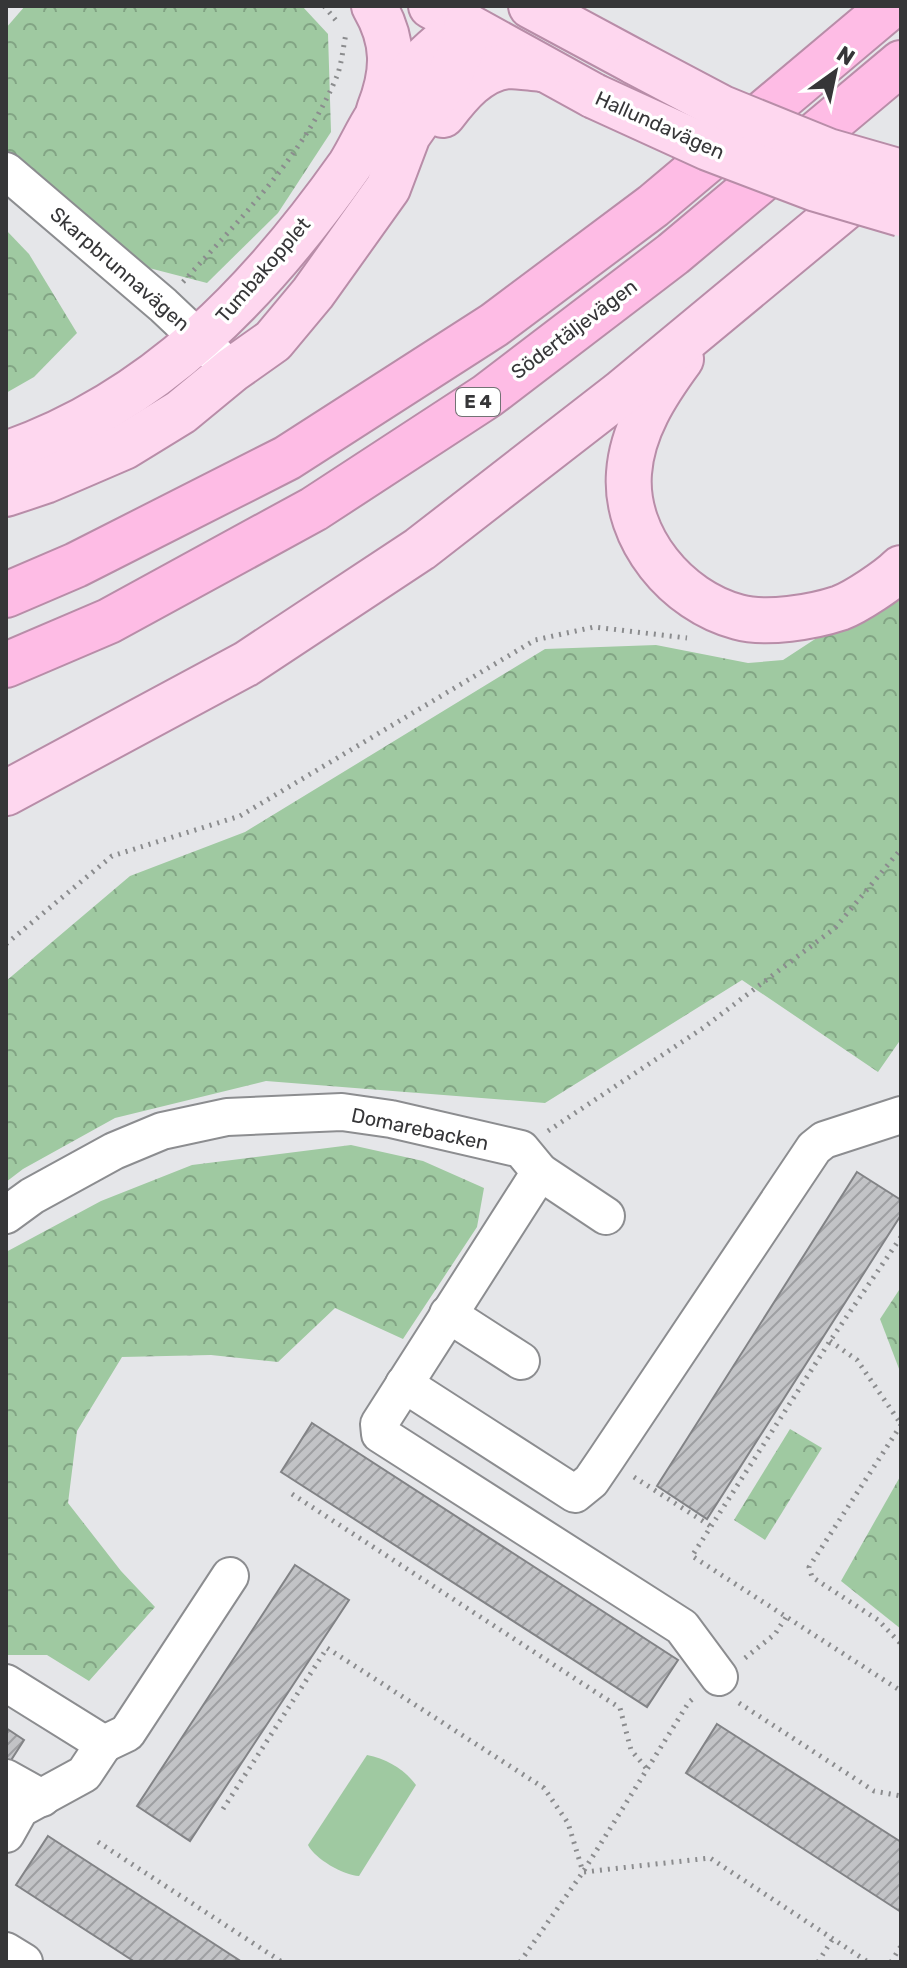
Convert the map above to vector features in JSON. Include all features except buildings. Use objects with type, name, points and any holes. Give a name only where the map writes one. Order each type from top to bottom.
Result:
[{"type":"highway","points":[[6,595],[76,565],[287,458],[494,325],[653,206],[891,6]]},
{"type":"highway","name":"Södertäljevägen","points":[[6,665],[109,621],[314,509],[487,396],[673,254],[901,63]]},
{"type":"main road","points":[[374,6],[383,21],[393,58],[388,87],[377,117]]},
{"type":"main road","name":"Hallundavägen","points":[[531,6],[722,108],[828,151],[901,172]]},
{"type":"main road","points":[[388,188],[408,135],[448,78],[464,45],[461,13]]},
{"type":"main road","name":"Tumbakopplet","points":[[6,454],[90,418],[152,378],[201,339],[246,296],[350,164],[377,117],[461,13]]},
{"type":"main road","name":"Hallundavägen","points":[[461,13],[541,69],[594,96],[721,153],[816,189],[901,214]]},
{"type":"main road","points":[[6,494],[124,447],[181,412],[273,341],[313,293],[457,97],[480,76],[506,66],[541,69]]},
{"type":"main road","points":[[6,793],[246,664],[420,549],[621,393],[901,161]]},
{"type":"main road","points":[[711,318],[658,390],[637,432],[629,474],[635,520],[647,550],[671,577],[704,602],[740,618],[789,619],[843,607],[901,568]]},
{"type":"street","name":"Skarpbrunnavägen","points":[[6,171],[163,305],[232,370]]},
{"type":"street","name":"Domarebacken","points":[[6,1215],[32,1196],[114,1151],[162,1131],[227,1117],[342,1112],[391,1119],[530,1161]]},
{"type":"street","points":[[404,1384],[575,1494],[591,1481],[814,1148],[824,1140],[901,1115]]},
{"type":"street","points":[[606,1216],[530,1161],[448,1314],[379,1424],[380,1434],[682,1627],[719,1677]]},
{"type":"street","points":[[448,1314],[521,1361]]},
{"type":"street","points":[[6,1834],[20,1809],[84,1774],[104,1744],[127,1733],[230,1576]]},
{"type":"street","points":[[6,1683],[104,1744]]},
{"type":"street","points":[[6,1778],[42,1798]]},
{"type":"street","points":[[6,1951],[24,1962]]},
{"type":"path","points":[[163,305],[252,206],[315,122],[338,72],[346,33],[324,6]]},
{"type":"path","points":[[6,944],[112,856],[240,816],[535,640],[594,627],[699,640]]},
{"type":"path","points":[[530,1161],[835,928],[901,849]]},
{"type":"path","points":[[901,1237],[692,1556],[901,1691]]},
{"type":"path","points":[[830,1341],[857,1360],[901,1424],[809,1567],[812,1577],[878,1620],[901,1644]]},
{"type":"path","points":[[606,1459],[712,1527]]},
{"type":"path","points":[[292,1494],[620,1708],[631,1750],[647,1769]]},
{"type":"path","points":[[520,1962],[583,1872],[689,1702],[775,1634],[786,1617]]},
{"type":"path","points":[[223,1809],[327,1648],[544,1788],[568,1823],[583,1872]]},
{"type":"path","points":[[719,1677],[739,1703],[874,1791],[901,1796]]},
{"type":"path","points":[[98,1842],[282,1962]]},
{"type":"path","points":[[583,1872],[710,1858],[868,1962]]},
{"type":"path","points":[[818,1962],[832,1940]]},
{"type":"path","points":[[891,1962],[901,1946]]},
{"type":"green space","points":[[25,6],[302,6],[328,34],[331,132],[278,213],[207,283],[149,268],[6,150],[6,28]]},
{"type":"green space","points":[[6,230],[29,254],[77,333],[34,377],[6,393]]},
{"type":"green space","points":[[901,583],[901,1039],[878,1072],[742,980],[545,1103],[266,1081],[115,1118],[23,1169],[6,1182],[6,981],[130,876],[245,832],[545,649],[656,645],[748,663],[783,660]]},
{"type":"green space","points":[[351,1145],[423,1161],[484,1188],[477,1227],[403,1339],[335,1308],[278,1362],[211,1355],[122,1357],[77,1431],[68,1503],[121,1571],[155,1607],[89,1681],[47,1655],[6,1655],[6,1252],[101,1201],[192,1165]]},
{"type":"green space","points":[[901,1287],[901,1374],[880,1319]]},
{"type":"green space","points":[[790,1429],[822,1448],[765,1540],[734,1520]]},
{"type":"green space","points":[[901,1475],[901,1629],[841,1581]]},
{"type":"green space","points":[[367,1755],[394,1766],[416,1785],[359,1876],[330,1865],[308,1845]]}]
